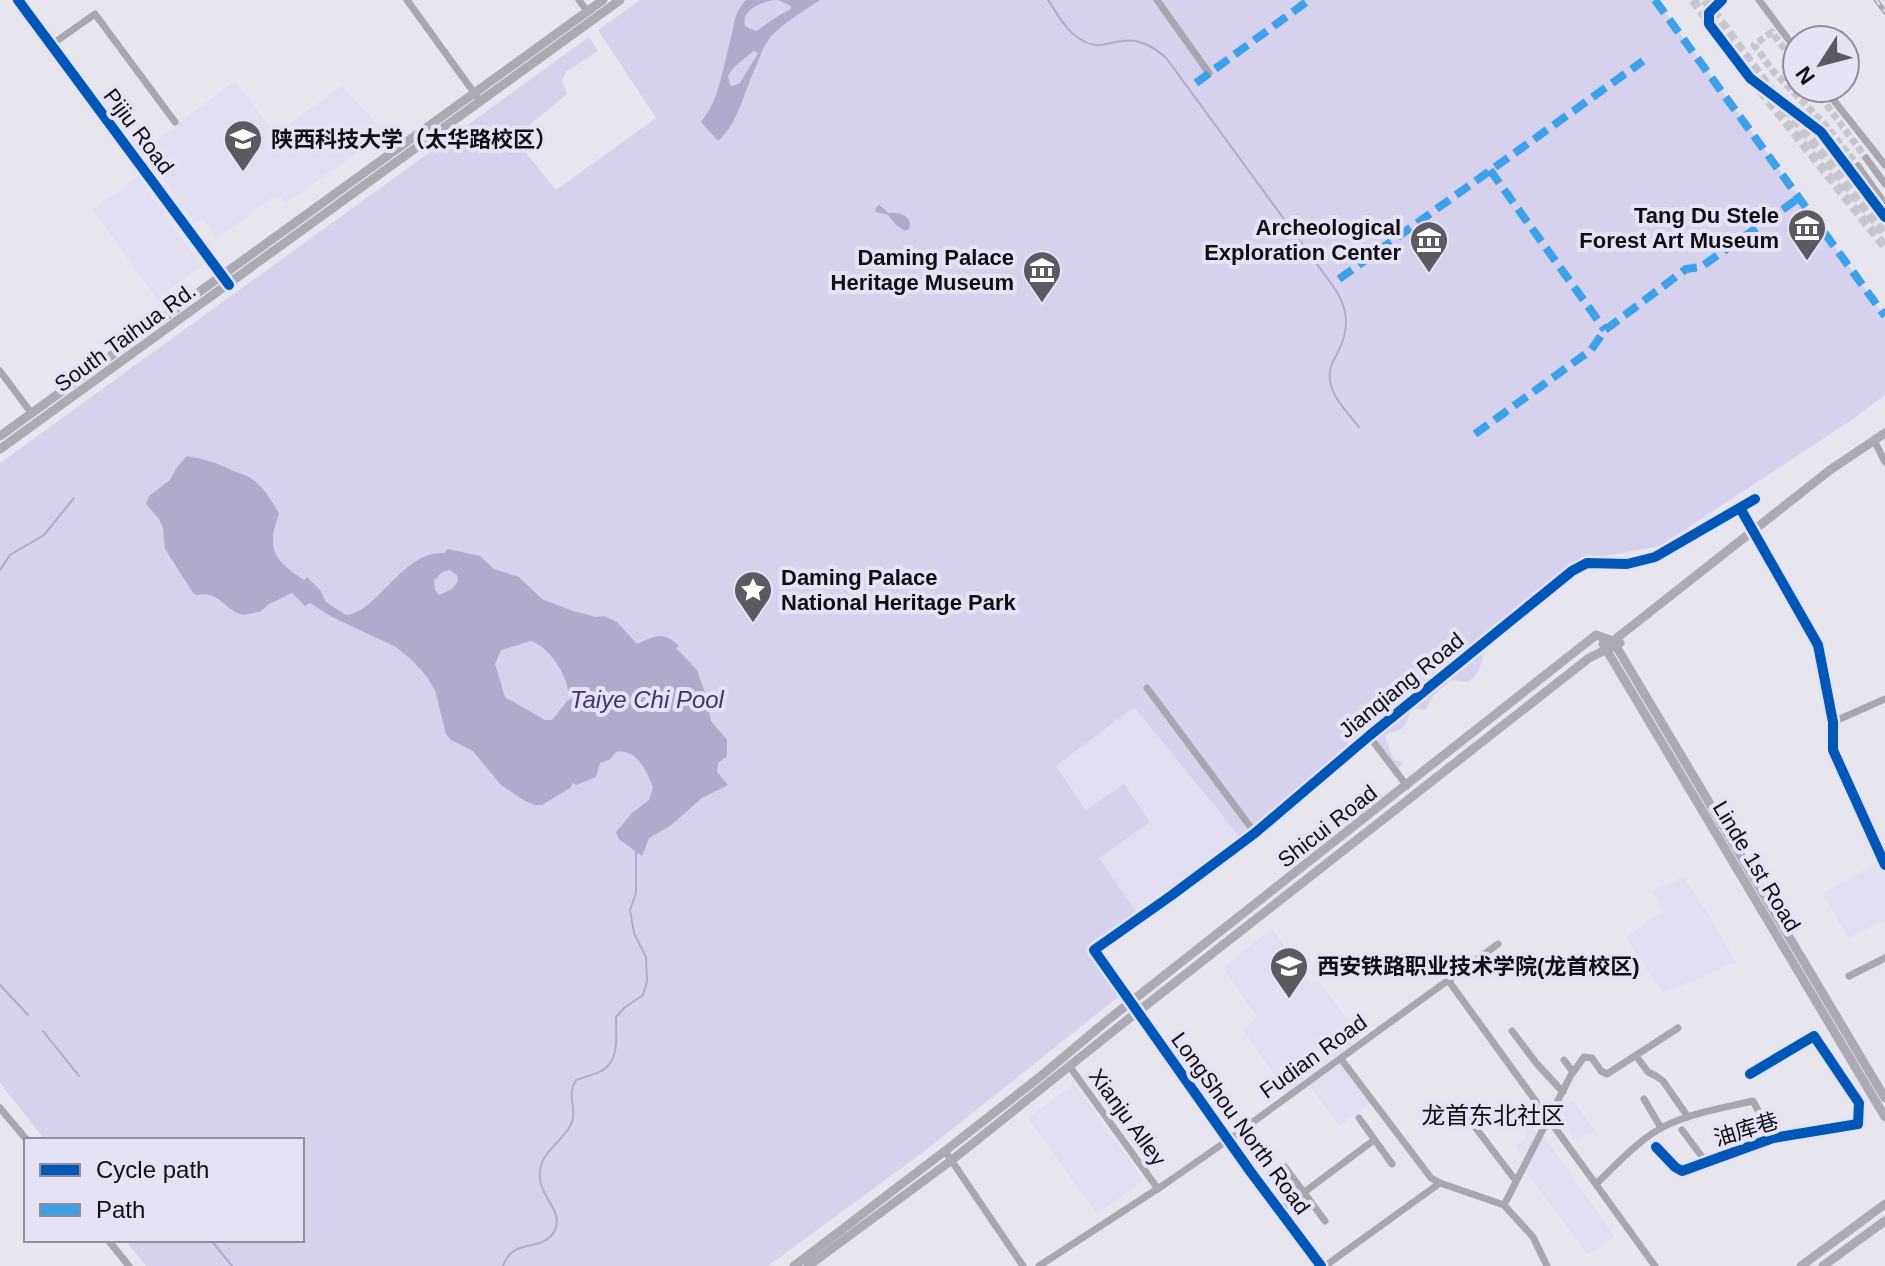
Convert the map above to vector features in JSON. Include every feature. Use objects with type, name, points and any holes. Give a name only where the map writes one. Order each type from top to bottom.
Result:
[{"type":"main road","name":"South Taihua Rd.","points":[[0,449],[229,285],[603,0]]},
{"type":"main road","name":"South Taihua Rd.","points":[[0,436],[222,276],[620,0]]},
{"type":"main road","name":"Shicui Road","points":[[794,1266],[1070,1067],[1589,658],[1612,645],[1755,532],[1879,442],[1885,433]]},
{"type":"main road","name":"Shicui Road","points":[[808,1266],[949,1156],[1130,1003],[1596,635]]},
{"type":"main road","name":"Linde 1st Road","points":[[1596,635],[1612,645],[1885,1098]]},
{"type":"main road","name":"Linde 1st Road","points":[[1612,645],[1885,1117]]},
{"type":"main road","points":[[1801,1266],[1885,1204]]},
{"type":"main road","points":[[1823,1266],[1885,1221]]},
{"type":"street","name":"Pijiu Road","points":[[18,0],[229,285]]},
{"type":"street","points":[[407,0],[477,97]]},
{"type":"street","points":[[579,0],[587,11]]},
{"type":"street","points":[[1157,0],[1209,73]]},
{"type":"street","points":[[1722,0],[1709,13],[1709,24],[1717,35],[1750,78],[1821,132],[1885,217]]},
{"type":"street","points":[[1759,0],[1781,30]]},
{"type":"street","points":[[51,45],[95,14],[175,122]]},
{"type":"street","points":[[1837,104],[1885,165]]},
{"type":"street","points":[[1866,158],[1885,184]]},
{"type":"street","points":[[1858,166],[1885,204]]},
{"type":"street","points":[[0,371],[32,414]]},
{"type":"street","points":[[1879,442],[1885,462]]},
{"type":"street","name":"Jianqiang Road","points":[[1094,950],[1255,833],[1572,571],[1587,563],[1627,564],[1655,557],[1755,499]]},
{"type":"street","points":[[1740,508],[1818,645],[1833,722],[1833,750],[1885,865]]},
{"type":"street","points":[[1147,688],[1255,833]]},
{"type":"street","points":[[1833,722],[1885,699]]},
{"type":"street","points":[[1369,736],[1407,786]]},
{"type":"street","name":"Fudian Road","points":[[1039,1266],[1228,1140],[1498,944]]},
{"type":"street","name":"LongShou North Road","points":[[1094,950],[1279,1211],[1323,1266]]},
{"type":"street","points":[[1849,976],[1885,958]]},
{"type":"street","points":[[1448,980],[1655,1266]]},
{"type":"street","points":[[1504,1205],[1573,1072],[1584,1057],[1592,1058],[1607,1074],[1678,1028]]},
{"type":"street","points":[[1512,1031],[1563,1092]]},
{"type":"street","name":"油库巷","points":[[1656,1147],[1681,1171],[1773,1138],[1858,1124],[1859,1103],[1814,1036],[1750,1074]]},
{"type":"street","points":[[1636,1056],[1648,1072],[1663,1081],[1688,1117]]},
{"type":"street","points":[[1341,1059],[1431,1178],[1504,1205],[1533,1237],[1547,1266]]},
{"type":"street","points":[[1564,1060],[1573,1072]]},
{"type":"street","name":"Xianju Alley","points":[[1070,1067],[1158,1189]]},
{"type":"street","points":[[1644,1099],[1661,1128]]},
{"type":"street","points":[[1596,1184],[1639,1144],[1661,1128],[1688,1117],[1753,1101],[1773,1138]]},
{"type":"street","points":[[0,1108],[25,1138]]},
{"type":"street","points":[[1359,1118],[1392,1164]]},
{"type":"street","points":[[1469,1119],[1516,1181]]},
{"type":"street","points":[[1682,1130],[1706,1162]]},
{"type":"street","points":[[1279,1211],[1374,1140]]},
{"type":"street","points":[[949,1156],[1023,1266]]},
{"type":"street","points":[[1285,1167],[1325,1221]]},
{"type":"street","points":[[1323,1266],[1440,1183]]},
{"type":"street","points":[[110,1242],[129,1266]]},
{"type":"shaded area","name":"Daming Palace National Heritage Park","points":[[640,0],[1656,0],[1885,316],[1885,395],[1660,546],[1585,560],[1266,814],[1243,841],[1134,707],[1056,766],[1086,810],[1124,784],[1150,822],[1099,858],[1140,917],[1097,946],[1127,990],[922,1153],[768,1266],[146,1266],[127,1242],[304,1242],[304,1138],[43,1138],[0,1083],[0,463],[589,37],[598,51],[566,72],[562,81],[567,94],[514,138],[556,190],[656,118],[598,30]]},
{"type":"shaded area","name":"陕西科技大学（太华路校区）","points":[[235,81],[275,134],[342,86],[385,133],[286,203],[279,195],[273,197],[217,239],[202,218],[195,224],[142,151]]},
{"type":"shaded area","points":[[138,177],[202,266],[157,299],[93,210]]},
{"type":"shaded area","points":[[1485,646],[1481,666],[1473,678],[1468,682],[1451,680],[1433,696],[1426,710],[1410,708]]},
{"type":"shaded area","points":[[1133,707],[1243,841],[1140,917],[1098,858],[1150,821],[1087,810],[1056,766]]},
{"type":"shaded area","points":[[1407,709],[1410,712],[1404,726],[1385,737],[1394,760],[1403,762],[1397,770],[1372,737]]},
{"type":"shaded area","points":[[1880,861],[1885,870],[1885,920],[1848,938],[1823,893]]},
{"type":"shaded area","points":[[1683,877],[1736,962],[1663,993],[1626,938],[1664,910],[1652,891]]},
{"type":"shaded area","name":"西安铁路职业技术学院(龙首校区)","points":[[1272,928],[1310,983],[1318,979],[1360,1038],[1287,1092],[1243,1030],[1257,1017],[1223,968]]},
{"type":"shaded area","points":[[1342,1061],[1372,1102],[1339,1126],[1310,1086]]},
{"type":"shaded area","points":[[1074,1084],[1144,1180],[1097,1214],[1028,1118]]},
{"type":"shaded area","points":[[1573,1100],[1595,1131],[1575,1142],[1560,1114]]},
{"type":"shaded area","points":[[1530,1124],[1539,1136],[1533,1147],[1522,1156],[1515,1146],[1526,1137],[1523,1129]]},
{"type":"shaded area","points":[[1543,1135],[1615,1237],[1587,1255],[1524,1170]]},
{"type":"water","points":[[746,0],[773,0],[748,11],[745,26],[756,31],[791,9],[791,6],[778,0],[820,0],[771,36],[761,53],[737,115],[718,141],[701,122],[716,95],[734,22]],"holes":[[[754,51],[758,53],[740,83],[730,85],[728,76],[733,69]]]},
{"type":"water","points":[[879,205],[889,213],[905,216],[909,229],[905,231],[888,215],[876,212]]},
{"type":"water","name":"Taiye Chi Pool","points":[[187,456],[219,464],[257,483],[279,514],[273,545],[279,560],[304,580],[307,577],[320,590],[326,602],[346,615],[369,604],[416,561],[448,549],[480,556],[494,569],[519,577],[542,599],[617,622],[637,644],[654,637],[669,638],[697,670],[711,721],[727,740],[727,756],[718,763],[717,772],[728,785],[702,798],[670,826],[649,838],[642,856],[619,839],[616,832],[632,813],[649,800],[653,787],[640,762],[630,754],[616,752],[609,760],[600,763],[596,777],[576,785],[573,783],[542,805],[525,801],[501,785],[473,751],[451,740],[446,734],[435,690],[413,661],[396,647],[332,617],[310,603],[305,606],[292,593],[260,612],[245,615],[234,611],[216,597],[193,593],[165,549],[159,519],[146,504],[149,496],[170,480]],"holes":[[[450,570],[457,575],[458,581],[452,589],[439,595],[434,581],[442,572]],[[531,641],[556,662],[568,691],[573,692],[572,699],[552,720],[545,720],[505,697],[495,664],[501,650]]]},
{"type":"waterway","points":[[1048,0],[1070,31],[1086,42],[1101,45],[1122,41],[1141,42],[1167,59],[1333,286],[1342,302],[1346,325],[1343,342],[1331,368],[1331,387],[1359,427]]},
{"type":"waterway","points":[[0,570],[10,555],[44,535],[74,498]]},
{"type":"waterway","points":[[503,1266],[514,1251],[543,1242],[555,1230],[556,1217],[541,1186],[540,1169],[547,1154],[572,1122],[572,1091],[576,1080],[607,1067],[616,1047],[616,1017],[643,995],[647,981],[646,957],[634,933],[630,910],[636,893],[636,852]]},
{"type":"waterway","points":[[0,985],[28,1015]]},
{"type":"waterway","points":[[43,1031],[79,1076]]},
{"type":"waterway","points":[[213,1242],[232,1266]]},
{"type":"tunnel","points":[[1693,0],[1712,26]]},
{"type":"tunnel","points":[[1705,0],[1885,234]]},
{"type":"tunnel","points":[[1781,44],[1772,32],[1754,45],[1781,79]]},
{"type":"tunnel","points":[[1752,80],[1885,247]]},
{"type":"tunnel","points":[[1805,104],[1858,166]]},
{"type":"tunnel","points":[[1826,104],[1866,158]]},
{"type":"railway","points":[[1876,0],[1885,12]]},
{"type":"marked path","points":[[1196,83],[1309,0]]},
{"type":"marked path","points":[[1655,0],[1885,316]]},
{"type":"marked path","points":[[1339,279],[1643,61]]},
{"type":"marked path","points":[[1490,170],[1605,330]]},
{"type":"marked path","points":[[1475,434],[1591,350],[1605,330],[1686,269],[1701,267],[1799,198]]},
{"type":"cycle path","points":[[18,0],[229,285]]},
{"type":"cycle path","points":[[1722,0],[1709,13],[1709,24],[1750,78],[1821,132],[1885,217]]},
{"type":"cycle path","points":[[1321,1266],[1094,950],[1255,833],[1572,571],[1587,563],[1627,564],[1655,557],[1755,499]]},
{"type":"cycle path","points":[[1740,508],[1818,645],[1833,722],[1833,750],[1885,865]]},
{"type":"cycle path","points":[[1656,1147],[1682,1171],[1773,1138],[1858,1124],[1859,1103],[1814,1036],[1750,1074]]},
{"type":"place","name":"陕西科技大学（太华路校区）","points":[[243,173]]},
{"type":"place","name":"Tang Du Stele Forest Art Museum","points":[[1807,262]]},
{"type":"place","name":"Archeological Exploration Center","points":[[1429,274]]},
{"type":"place","name":"Daming Palace Heritage Museum","points":[[1042,304]]},
{"type":"place","name":"Daming Palace National Heritage Park","points":[[753,624]]},
{"type":"place","name":"西安铁路职业技术学院(龙首校区)","points":[[1289,1000]]},
{"type":"district","name":"龙首东北社区","points":[[1493,1116]]}]
